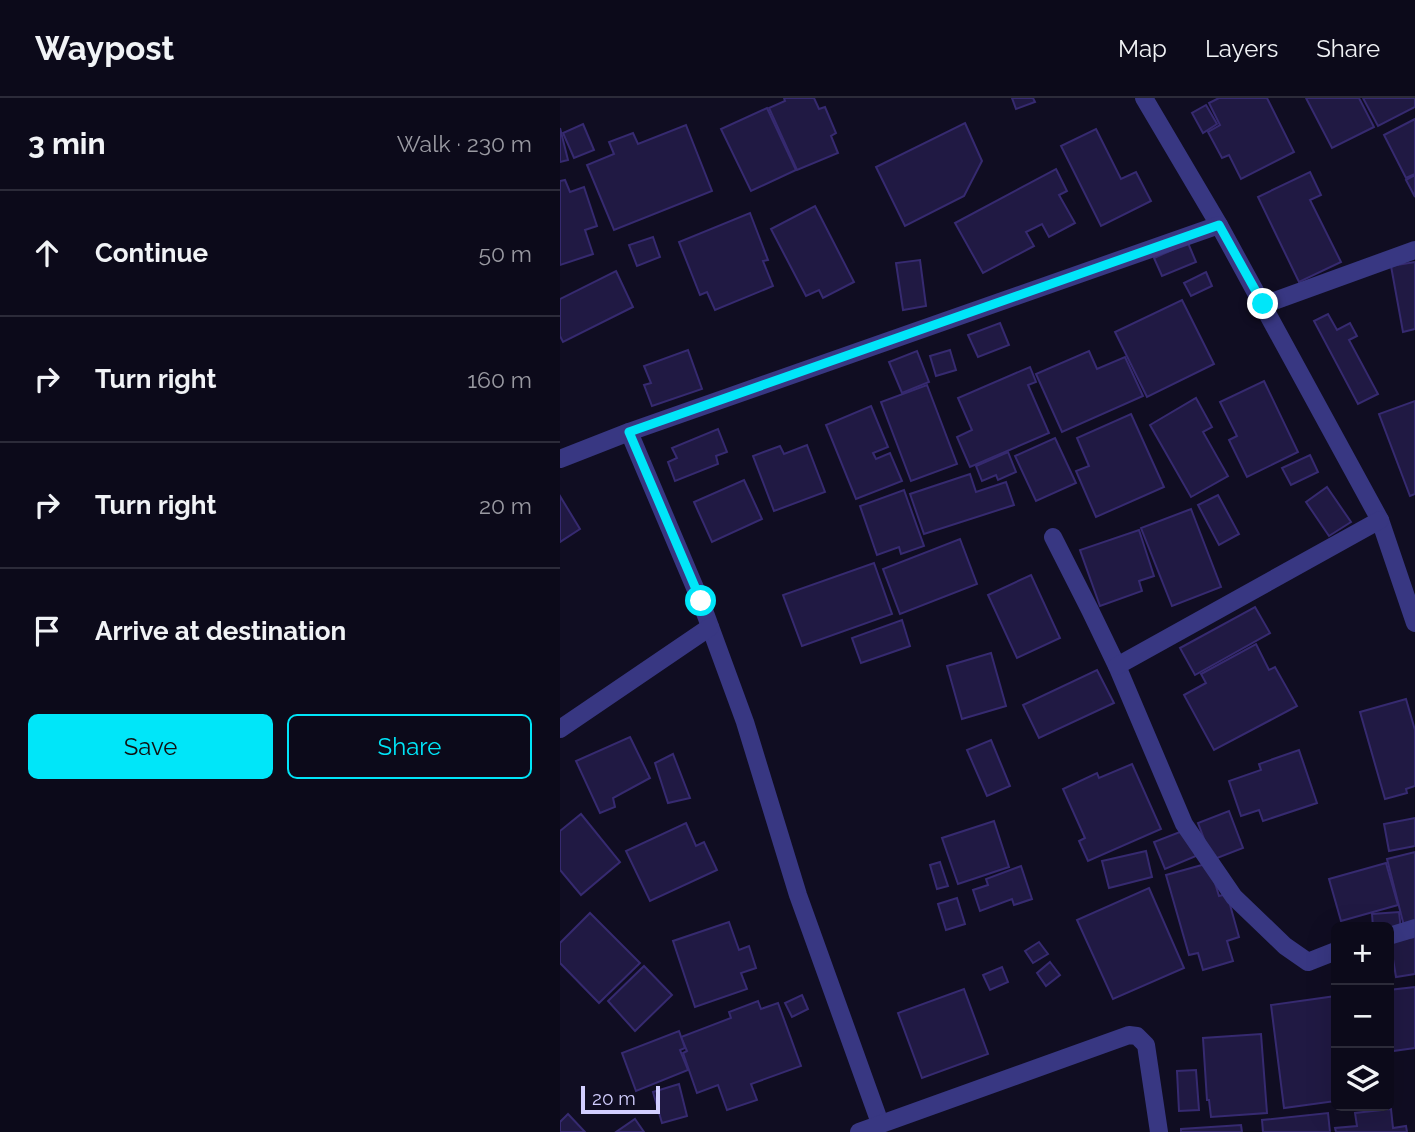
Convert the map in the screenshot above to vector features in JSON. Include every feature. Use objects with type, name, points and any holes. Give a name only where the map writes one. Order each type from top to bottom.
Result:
[{"type":"street","points":[[1145,98],[1263,304],[1380,520],[1414,617]]},
{"type":"street","points":[[560,459],[629,432],[1219,225]]},
{"type":"street","points":[[1263,304],[1415,250]]},
{"type":"street","points":[[629,432],[670,525],[745,722],[798,895],[880,1123]]},
{"type":"street","points":[[1117,666],[1380,520]]},
{"type":"street","points":[[1052,537],[1117,666],[1184,824],[1234,897],[1285,946],[1308,962],[1331,953]]},
{"type":"street","points":[[560,729],[710,627]]},
{"type":"street","points":[[1394,934],[1415,928]]},
{"type":"street","points":[[859,1132],[1129,1035],[1137,1036],[1146,1045],[1159,1132]]},
{"type":"building","points":[[784,98],[814,98],[819,109],[825,107],[836,133],[831,136],[838,153],[797,170],[769,108],[785,101]]},
{"type":"building","points":[[1012,98],[1033,98],[1035,102],[1016,109]]},
{"type":"building","points":[[1219,98],[1267,98],[1294,152],[1241,179],[1229,155],[1222,158],[1208,132],[1220,125],[1209,103]]},
{"type":"building","points":[[1306,98],[1359,98],[1374,127],[1332,148]]},
{"type":"building","points":[[1363,98],[1415,98],[1415,107],[1378,126]]},
{"type":"building","points":[[1206,105],[1217,124],[1203,133],[1192,113]]},
{"type":"building","points":[[767,108],[796,170],[751,191],[721,129]]},
{"type":"building","points":[[1415,119],[1415,174],[1406,178],[1384,135]]},
{"type":"building","points":[[965,123],[982,161],[964,196],[905,226],[876,167]]},
{"type":"building","points":[[583,124],[594,150],[574,158],[563,133]]},
{"type":"building","points":[[686,125],[712,191],[614,230],[587,165],[614,154],[609,142],[633,133],[638,144]]},
{"type":"building","points":[[560,128],[568,160],[560,162]]},
{"type":"building","points":[[1096,129],[1121,179],[1136,172],[1151,201],[1101,226],[1061,146]]},
{"type":"building","points":[[1056,169],[1067,191],[1059,195],[1075,223],[1049,237],[1042,224],[1026,232],[1034,246],[983,273],[955,223]]},
{"type":"building","points":[[1310,172],[1321,195],[1310,200],[1341,262],[1299,282],[1258,197]]},
{"type":"building","points":[[1415,175],[1415,197],[1406,180]]},
{"type":"building","points":[[565,180],[570,192],[584,187],[597,226],[585,230],[593,254],[560,265],[560,181]]},
{"type":"building","points":[[815,206],[854,282],[823,298],[819,290],[806,296],[771,229]]},
{"type":"building","points":[[750,213],[768,260],[763,261],[773,286],[715,310],[707,292],[700,295],[679,242]]},
{"type":"building","points":[[653,237],[660,257],[637,266],[629,245]]},
{"type":"building","points":[[1188,243],[1196,262],[1162,276],[1154,258]]},
{"type":"building","points":[[920,260],[926,306],[903,310],[896,263]]},
{"type":"building","points":[[1415,262],[1415,329],[1403,332],[1391,266]]},
{"type":"building","points":[[616,271],[633,307],[563,342],[560,336],[560,299]]},
{"type":"building","points":[[1206,272],[1212,286],[1191,296],[1184,283]]},
{"type":"building","points":[[1182,300],[1214,364],[1147,397],[1115,332]]},
{"type":"building","points":[[1328,314],[1337,330],[1350,323],[1357,336],[1349,340],[1378,394],[1358,404],[1314,321]]},
{"type":"building","points":[[1000,323],[1009,345],[978,357],[968,335]]},
{"type":"building","points":[[688,350],[702,389],[652,406],[644,385],[651,383],[644,366]]},
{"type":"building","points":[[950,350],[956,370],[936,376],[930,356]]},
{"type":"building","points":[[917,351],[929,382],[902,393],[889,362]]},
{"type":"building","points":[[1089,351],[1097,369],[1125,357],[1143,396],[1062,432],[1036,374]]},
{"type":"building","points":[[1030,367],[1036,382],[1028,385],[1049,433],[970,467],[957,437],[972,430],[958,398]]},
{"type":"building","points":[[1264,381],[1298,452],[1247,477],[1229,440],[1237,436],[1220,402]]},
{"type":"building","points":[[927,385],[957,464],[911,481],[881,402]]},
{"type":"building","points":[[1196,398],[1212,427],[1203,432],[1228,476],[1191,497],[1150,425]]},
{"type":"building","points":[[1415,401],[1415,494],[1410,496],[1379,414]]},
{"type":"building","points":[[871,406],[888,447],[873,453],[876,459],[890,453],[902,481],[856,499],[826,425]]},
{"type":"building","points":[[1131,414],[1164,487],[1096,517],[1076,471],[1089,466],[1077,438]]},
{"type":"building","points":[[718,429],[727,452],[716,456],[718,464],[675,481],[668,462],[677,458],[672,448]]},
{"type":"building","points":[[1055,438],[1076,483],[1036,501],[1015,456]]},
{"type":"building","points":[[807,445],[825,492],[774,511],[753,456],[780,446],[784,454]]},
{"type":"building","points":[[1008,452],[1016,472],[998,480],[996,475],[982,481],[976,466]]},
{"type":"building","points":[[1310,455],[1318,472],[1291,485],[1282,468]]},
{"type":"building","points":[[970,474],[976,492],[1006,482],[1014,505],[924,534],[910,494]]},
{"type":"building","points":[[744,480],[762,519],[712,542],[694,502]]},
{"type":"building","points":[[1327,487],[1351,522],[1329,536],[1306,502]]},
{"type":"building","points":[[904,490],[924,546],[901,554],[899,547],[877,555],[860,506]]},
{"type":"building","points":[[1218,495],[1239,534],[1219,545],[1198,505]]},
{"type":"building","points":[[560,496],[580,529],[560,542]]},
{"type":"building","points":[[1191,509],[1221,587],[1172,606],[1141,528]]},
{"type":"building","points":[[1139,530],[1154,576],[1139,581],[1142,591],[1100,606],[1080,550]]},
{"type":"building","points":[[960,539],[977,584],[900,614],[883,569]]},
{"type":"building","points":[[874,563],[892,614],[802,646],[783,595]]},
{"type":"building","points":[[1031,575],[1060,638],[1017,658],[988,595]]},
{"type":"building","points":[[1255,607],[1270,633],[1195,675],[1180,648]]},
{"type":"building","points":[[902,620],[910,646],[861,663],[852,638]]},
{"type":"building","points":[[1256,644],[1269,670],[1275,667],[1297,706],[1214,750],[1184,695],[1206,683],[1201,674]]},
{"type":"building","points":[[991,653],[1006,706],[962,719],[947,666]]},
{"type":"building","points":[[1097,670],[1114,703],[1039,738],[1023,705]]},
{"type":"building","points":[[1406,699],[1415,730],[1415,786],[1406,789],[1407,793],[1385,799],[1360,712]]},
{"type":"building","points":[[630,737],[650,778],[613,798],[615,807],[600,813],[576,761]]},
{"type":"building","points":[[991,740],[1010,786],[987,796],[967,750]]},
{"type":"building","points":[[1299,750],[1317,803],[1263,821],[1259,810],[1241,816],[1229,781],[1261,770],[1259,764]]},
{"type":"building","points":[[673,754],[690,798],[668,803],[655,763]]},
{"type":"building","points":[[1132,764],[1161,829],[1088,861],[1079,841],[1085,838],[1063,789],[1097,773],[1099,778]]},
{"type":"building","points":[[1229,811],[1243,848],[1212,860],[1198,823]]},
{"type":"building","points":[[581,814],[620,862],[581,895],[560,870],[560,831]]},
{"type":"building","points":[[1415,818],[1415,846],[1389,851],[1384,824]]},
{"type":"building","points":[[994,821],[1009,867],[958,884],[942,838]]},
{"type":"building","points":[[686,823],[696,846],[704,842],[717,870],[650,901],[626,851]]},
{"type":"building","points":[[1185,830],[1196,856],[1165,869],[1154,842]]},
{"type":"building","points":[[1146,851],[1152,877],[1109,888],[1102,861]]},
{"type":"building","points":[[1415,852],[1415,927],[1405,930],[1387,859]]},
{"type":"building","points":[[940,862],[948,886],[937,889],[930,865]]},
{"type":"building","points":[[1209,863],[1219,896],[1227,894],[1239,937],[1227,941],[1233,961],[1203,970],[1198,953],[1189,955],[1166,875]]},
{"type":"building","points":[[1386,863],[1398,905],[1341,921],[1329,879]]},
{"type":"building","points":[[1021,866],[1032,899],[1014,905],[1012,899],[980,911],[973,890],[988,885],[986,879]]},
{"type":"building","points":[[1149,888],[1184,968],[1113,999],[1077,920]]},
{"type":"building","points":[[957,898],[965,924],[946,930],[938,904]]},
{"type":"building","points":[[1399,912],[1401,930],[1394,928],[1394,922],[1373,922],[1372,914]]},
{"type":"building","points":[[590,913],[640,963],[599,1003],[560,963],[560,943]]},
{"type":"building","points":[[729,922],[739,950],[749,946],[756,968],[741,973],[747,989],[695,1007],[673,941]]},
{"type":"building","points":[[1415,937],[1415,974],[1396,977],[1394,940]]},
{"type":"building","points":[[1039,942],[1048,954],[1033,963],[1025,951]]},
{"type":"building","points":[[1050,962],[1060,975],[1046,986],[1037,973]]},
{"type":"building","points":[[644,966],[672,995],[635,1031],[608,1001]]},
{"type":"building","points":[[1002,967],[1008,982],[990,990],[983,975]]},
{"type":"building","points":[[1415,987],[1415,1048],[1394,1051],[1394,989]]},
{"type":"building","points":[[964,989],[988,1054],[922,1078],[898,1013]]},
{"type":"building","points":[[802,995],[808,1009],[792,1017],[785,1003]]},
{"type":"building","points":[[1331,997],[1331,1102],[1284,1108],[1271,1005]]},
{"type":"building","points":[[758,1001],[761,1009],[778,1003],[801,1066],[751,1084],[757,1100],[727,1110],[718,1085],[697,1093],[683,1053],[687,1051],[681,1037],[731,1018],[729,1012]]},
{"type":"building","points":[[679,1031],[685,1048],[680,1050],[688,1070],[636,1091],[622,1053]]},
{"type":"building","points":[[1261,1034],[1267,1113],[1211,1117],[1207,1100],[1203,1038]]},
{"type":"building","points":[[1196,1070],[1199,1110],[1179,1111],[1177,1071]]},
{"type":"building","points":[[679,1084],[687,1116],[662,1123],[653,1092]]},
{"type":"building","points":[[1391,1111],[1393,1128],[1406,1126],[1407,1132],[1336,1132],[1335,1128],[1357,1126],[1355,1113]]},
{"type":"building","points":[[1328,1113],[1330,1132],[1263,1132],[1262,1120]]},
{"type":"building","points":[[568,1114],[585,1132],[560,1132],[560,1122]]},
{"type":"building","points":[[635,1119],[644,1132],[616,1132]]},
{"type":"building","points":[[1241,1125],[1242,1132],[1181,1132],[1181,1129]]},
{"type":"route","points":[[701,601],[629,432],[1219,225],[1263,304]]}]
